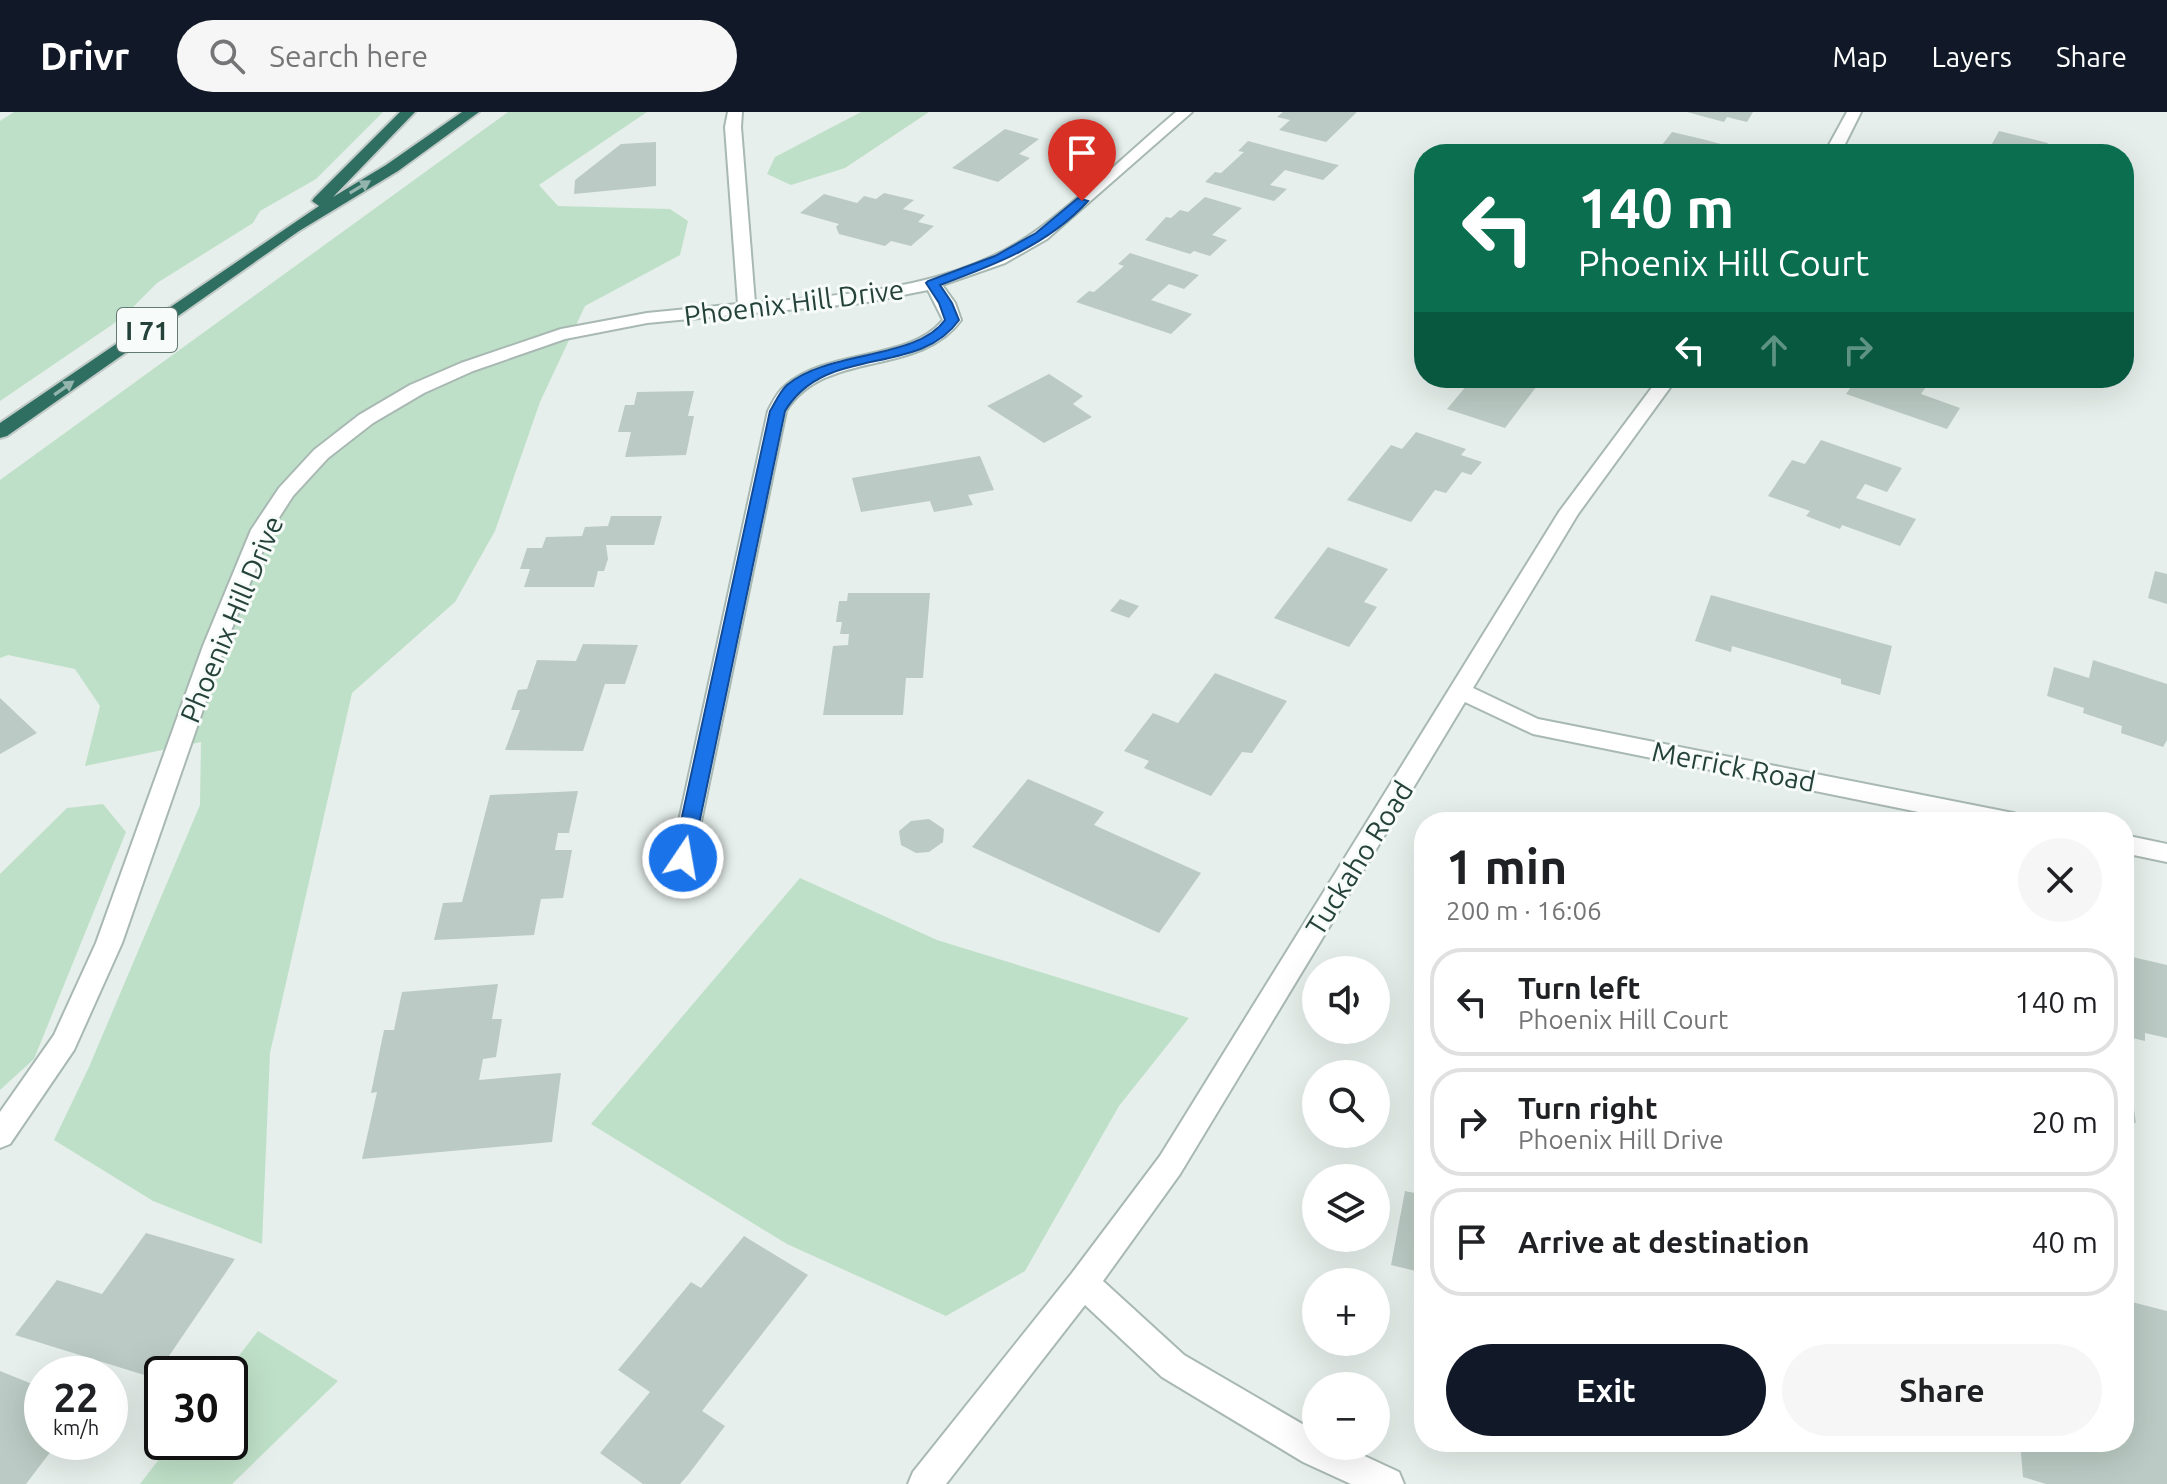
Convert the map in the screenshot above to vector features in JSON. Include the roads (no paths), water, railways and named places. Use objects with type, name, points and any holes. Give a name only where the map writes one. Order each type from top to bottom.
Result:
[{"type":"highway","name":"I 71","points":[[0,432],[293,228],[408,112]]},
{"type":"highway","points":[[293,228],[392,168],[472,112]]},
{"type":"street","points":[[735,112],[733,127],[747,308]]},
{"type":"street","name":"Phoenix Hill Drive","points":[[0,1135],[64,1042],[109,943],[214,646],[261,530],[286,492],[321,454],[366,419],[417,389],[467,367],[561,334],[602,325],[862,298],[932,283],[999,259],[1041,235],[1185,112]]},
{"type":"street","points":[[1837,144],[1854,112]]},
{"type":"street","points":[[683,858],[777,411],[791,389],[819,371],[918,345],[941,335],[952,320],[946,303],[932,283]]},
{"type":"street","name":"Tuckaho Road","points":[[925,1484],[1083,1283],[1170,1165],[1569,512],[1661,388]]},
{"type":"street","name":"Merrick Road","points":[[1461,691],[1533,726],[1963,812]]},
{"type":"street","points":[[2134,846],[2167,853]]},
{"type":"street","points":[[1083,1283],[1173,1366],[1315,1450],[1387,1484]]}]
